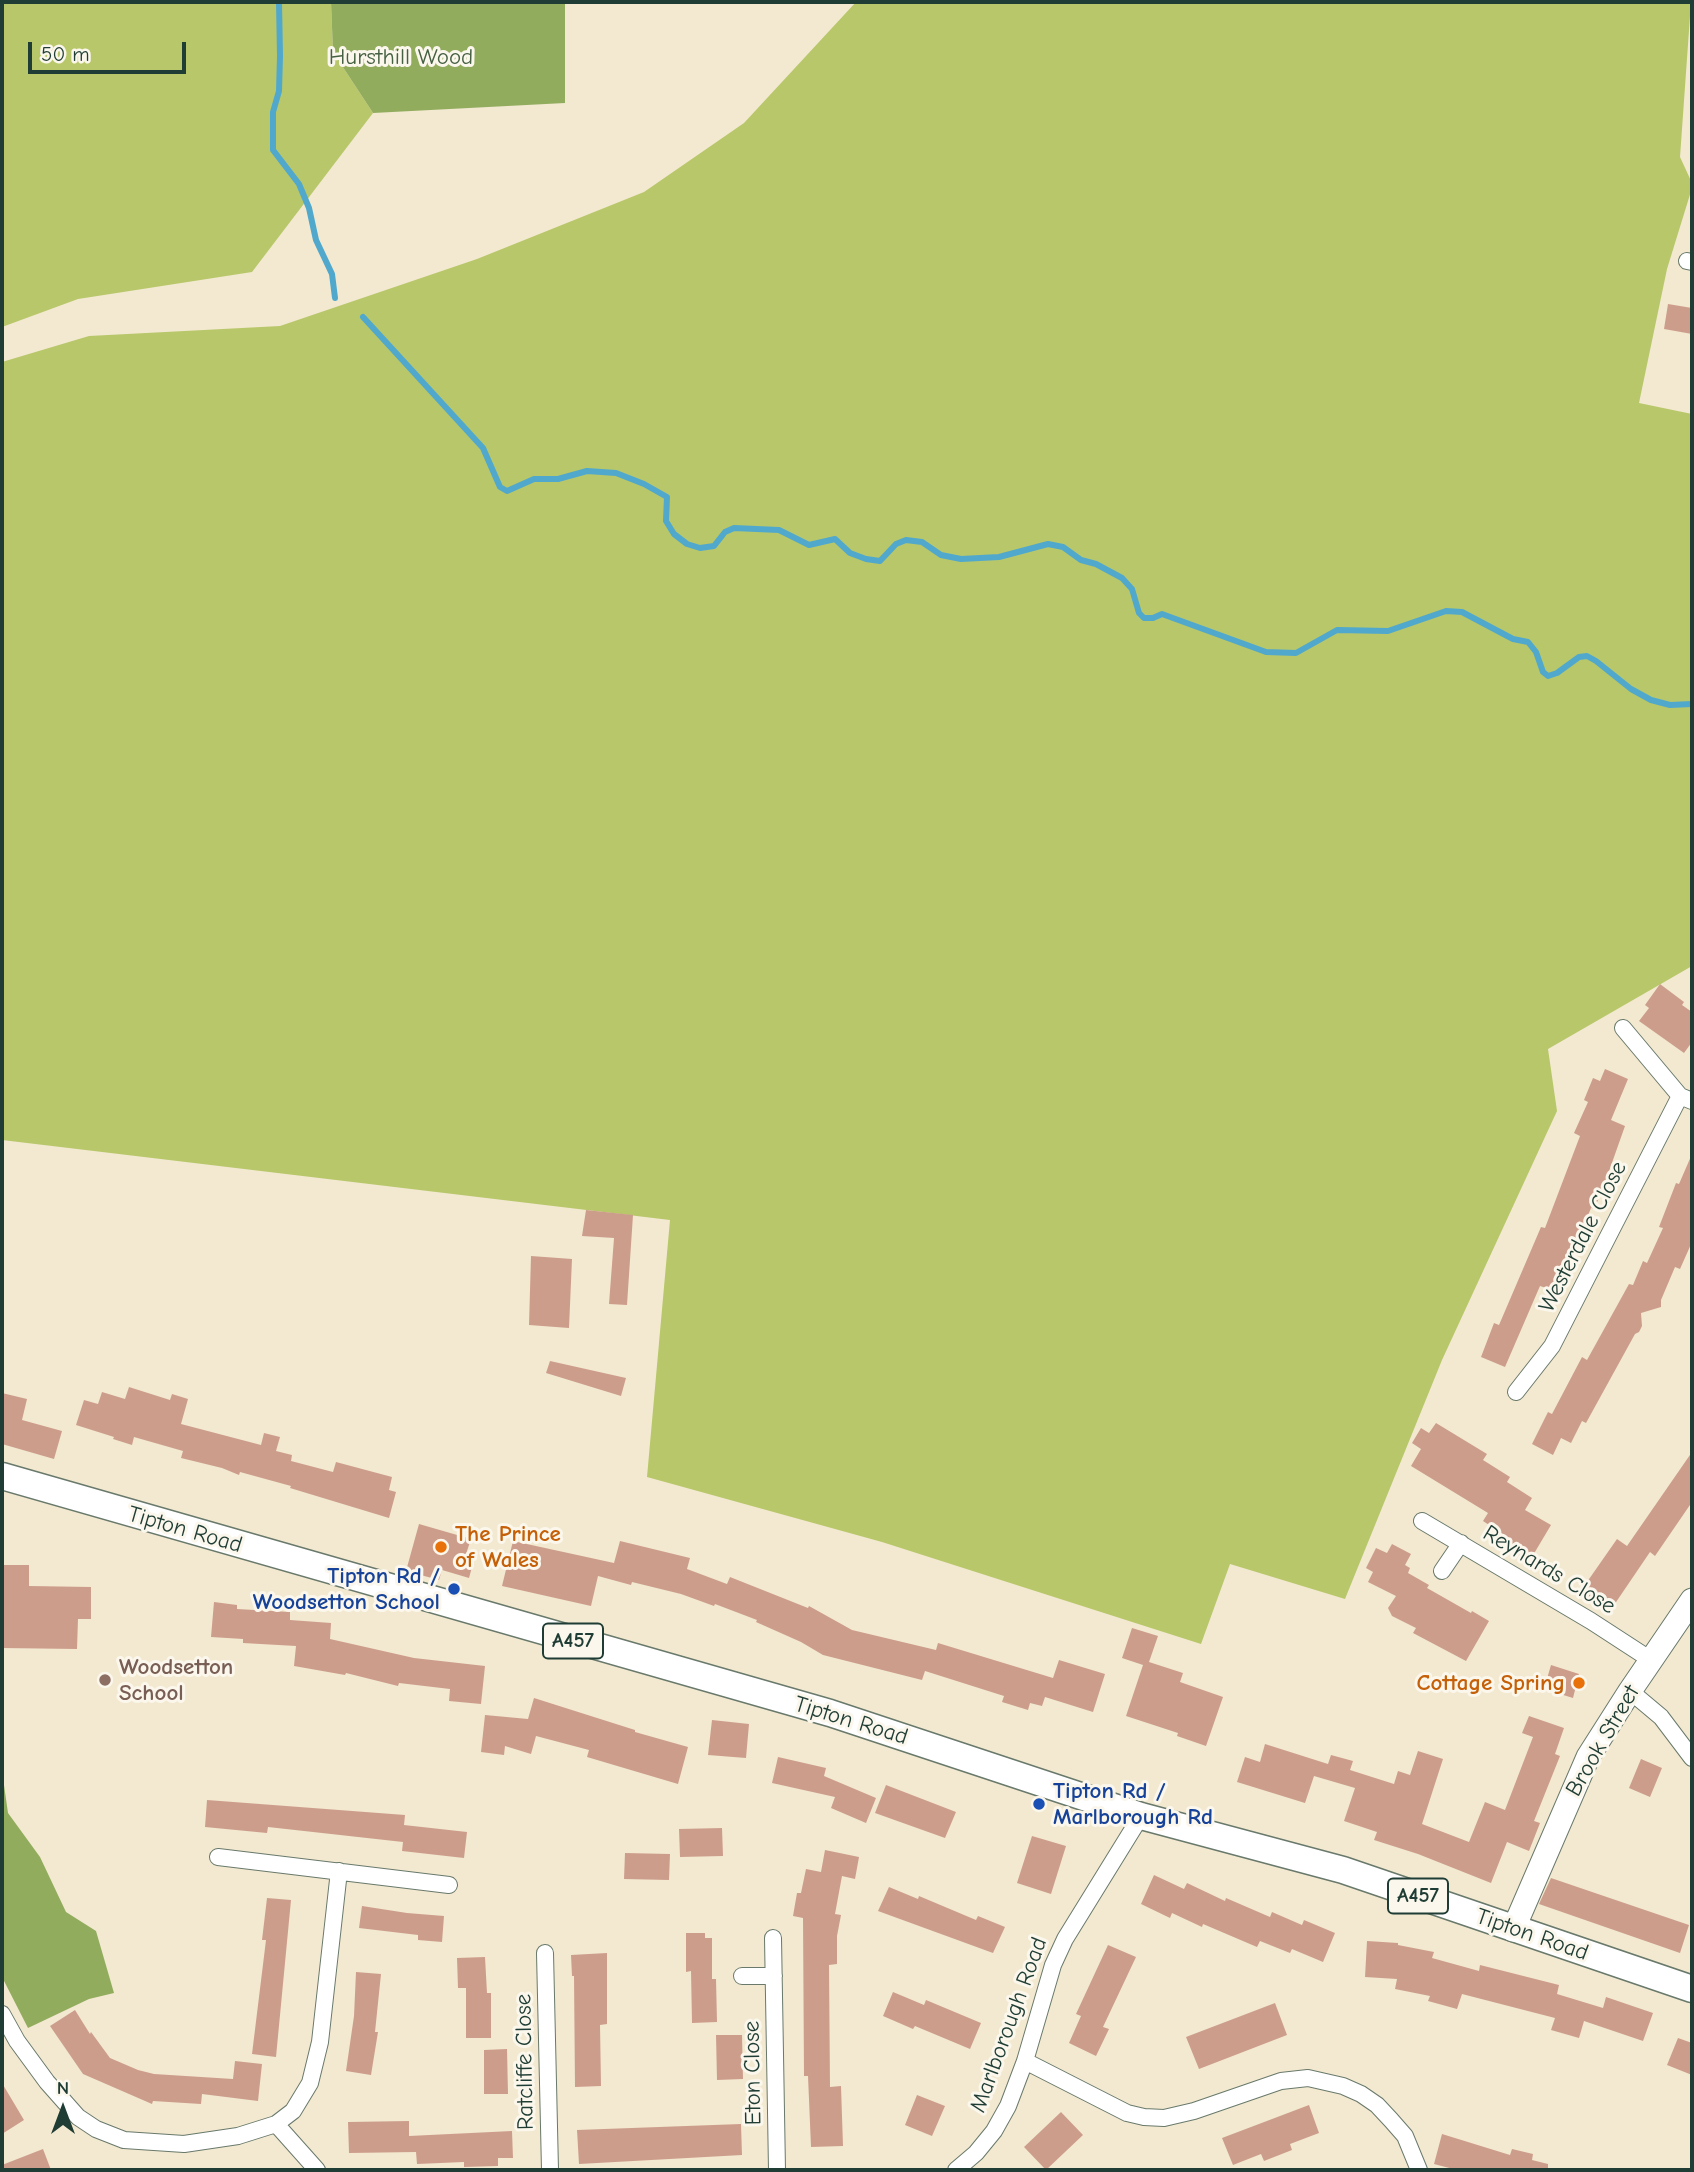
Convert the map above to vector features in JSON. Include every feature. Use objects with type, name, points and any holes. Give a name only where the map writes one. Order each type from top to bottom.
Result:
[{"type":"main road","name":"Tipton Road","points":[[2,1476],[830,1713],[1141,1816],[1343,1870],[1692,1989]]},
{"type":"street","points":[[1623,1028],[1686,1099]]},
{"type":"street","name":"Westerdale Close","points":[[1516,1392],[1552,1346],[1686,1099]]},
{"type":"street","name":"Reynards Close","points":[[1422,1521],[1591,1621],[1651,1660]]},
{"type":"street","points":[[1442,1571],[1461,1543]]},
{"type":"street","name":"Brook Street","points":[[1513,1930],[1588,1757],[1692,1600]]},
{"type":"street","points":[[1630,1691],[1661,1717],[1692,1758]]},
{"type":"street","name":"Marlborough Road","points":[[956,2170],[976,2153],[994,2131],[1008,2106],[1025,2061],[1041,2000],[1065,1939],[1141,1816]]},
{"type":"street","points":[[218,1857],[449,1885]]},
{"type":"street","points":[[2,2014],[47,2082],[78,2117],[96,2129],[124,2140],[184,2144],[238,2136],[276,2124],[293,2111],[310,2083],[320,2042],[339,1871]]},
{"type":"street","name":"Eton Close","points":[[773,1938],[777,2170]]},
{"type":"street","name":"Ratcliffe Close","points":[[545,1952],[550,2170]]},
{"type":"street","points":[[742,1976],[774,1976]]},
{"type":"street","points":[[1025,2061],[1127,2113],[1144,2117],[1164,2118],[1194,2111],[1281,2081],[1308,2078],[1343,2086],[1377,2105],[1391,2120],[1405,2136],[1419,2170]]},
{"type":"street","points":[[276,2124],[317,2170]]},
{"type":"green space","points":[[2,2],[331,2],[333,52],[373,113],[252,272],[78,299],[2,327]]},
{"type":"green space","name":"Hursthill Wood","points":[[331,2],[565,2],[565,103],[373,113],[333,52]]},
{"type":"green space","points":[[856,2],[1691,2],[1680,157],[1692,188],[1667,269],[1639,403],[1692,414],[1692,966],[1548,1049],[1557,1111],[1442,1360],[1345,1599],[1230,1564],[1201,1644],[882,1542],[647,1477],[670,1220],[2,1140],[2,362],[89,336],[280,326],[477,259],[644,192],[744,123]]},
{"type":"green space","points":[[2,1771],[8,1813],[40,1857],[66,1912],[96,1931],[114,1993],[89,1999],[28,2028],[2,1977]]},
{"type":"building","points":[[1668,304],[1692,308],[1692,334],[1664,329]]},
{"type":"building","points":[[1660,984],[1684,1002],[1682,1005],[1692,1012],[1692,1042],[1684,1053],[1639,1021],[1649,1008],[1645,1005]]},
{"type":"building","points":[[1605,1069],[1628,1079],[1611,1120],[1625,1126],[1594,1209],[1591,1208],[1565,1264],[1562,1263],[1552,1290],[1540,1286],[1505,1367],[1481,1357],[1494,1323],[1499,1325],[1541,1227],[1545,1228],[1580,1136],[1574,1133],[1588,1102],[1584,1100],[1593,1078],[1600,1081]]},
{"type":"building","points":[[1692,1154],[1692,1242],[1680,1269],[1675,1267],[1661,1300],[1661,1307],[1641,1313],[1642,1326],[1639,1332],[1635,1334],[1586,1423],[1582,1421],[1571,1443],[1561,1438],[1553,1455],[1532,1444],[1548,1412],[1552,1414],[1582,1357],[1587,1360],[1629,1284],[1633,1285],[1643,1261],[1647,1263],[1663,1228],[1659,1227],[1676,1183],[1679,1184]]},
{"type":"building","points":[[586,1210],[633,1215],[627,1305],[609,1304],[614,1238],[582,1236]]},
{"type":"building","points":[[531,1256],[572,1259],[569,1328],[529,1325]]},
{"type":"building","points":[[550,1361],[626,1378],[621,1396],[546,1373]]},
{"type":"building","points":[[129,1387],[170,1400],[172,1394],[188,1399],[181,1424],[261,1445],[264,1433],[280,1437],[276,1451],[292,1455],[291,1461],[333,1472],[336,1462],[392,1477],[389,1490],[396,1492],[389,1518],[290,1488],[291,1486],[240,1472],[239,1475],[181,1458],[183,1451],[134,1437],[132,1445],[76,1425],[84,1400],[98,1404],[102,1392],[125,1399]]},
{"type":"building","points":[[2,1393],[27,1399],[22,1420],[62,1431],[54,1459],[2,1444]]},
{"type":"building","points":[[1436,1423],[1487,1454],[1483,1460],[1510,1477],[1507,1482],[1532,1498],[1525,1510],[1551,1525],[1529,1562],[1507,1548],[1512,1540],[1483,1521],[1488,1513],[1411,1466],[1421,1449],[1412,1443],[1421,1428],[1429,1433]]},
{"type":"building","points":[[1692,1452],[1692,1502],[1655,1556],[1650,1552],[1610,1611],[1580,1592],[1617,1539],[1627,1546]]},
{"type":"building","name":"The Prince of Wales","points":[[419,1524],[471,1539],[466,1554],[475,1556],[469,1578],[442,1570],[439,1580],[406,1571]]},
{"type":"building","points":[[513,1541],[614,1563],[620,1541],[690,1558],[687,1569],[727,1584],[730,1577],[808,1608],[809,1606],[852,1630],[936,1650],[938,1643],[1053,1678],[1059,1660],[1105,1674],[1093,1712],[1045,1697],[1042,1706],[1030,1703],[1028,1710],[1002,1702],[1004,1696],[925,1671],[922,1680],[823,1655],[756,1622],[757,1620],[715,1604],[714,1606],[681,1594],[632,1582],[631,1585],[598,1576],[591,1606],[502,1586]]},
{"type":"building","points":[[1392,1544],[1411,1554],[1405,1565],[1410,1568],[1408,1573],[1429,1585],[1427,1588],[1489,1621],[1466,1661],[1413,1633],[1416,1628],[1392,1616],[1388,1608],[1396,1596],[1368,1582],[1373,1572],[1366,1568],[1376,1548],[1387,1553]]},
{"type":"building","points":[[2,1565],[29,1565],[29,1586],[91,1587],[91,1619],[78,1619],[77,1649],[2,1648]]},
{"type":"building","points":[[214,1602],[237,1605],[237,1609],[290,1612],[290,1620],[331,1623],[330,1639],[414,1658],[485,1666],[481,1704],[449,1701],[450,1689],[399,1683],[398,1686],[346,1673],[345,1675],[294,1666],[296,1646],[243,1643],[243,1639],[211,1637]]},
{"type":"building","points":[[1132,1628],[1158,1636],[1149,1662],[1183,1673],[1180,1682],[1223,1697],[1206,1746],[1177,1736],[1178,1733],[1126,1716],[1143,1665],[1122,1658]]},
{"type":"building","points":[[1551,1665],[1579,1674],[1573,1698],[1544,1689]]},
{"type":"building","points":[[534,1698],[688,1747],[678,1784],[587,1757],[589,1750],[536,1736],[531,1754],[505,1746],[504,1755],[481,1752],[485,1715],[528,1719]]},
{"type":"building","points":[[1529,1716],[1564,1728],[1555,1754],[1560,1756],[1534,1821],[1540,1823],[1529,1851],[1507,1842],[1491,1883],[1374,1840],[1377,1832],[1344,1821],[1355,1788],[1314,1776],[1305,1803],[1237,1782],[1245,1757],[1260,1762],[1265,1744],[1328,1764],[1331,1755],[1353,1761],[1350,1770],[1394,1784],[1398,1771],[1410,1775],[1418,1751],[1443,1759],[1422,1824],[1469,1842],[1485,1802],[1505,1810],[1533,1737],[1522,1733]]},
{"type":"building","points":[[712,1720],[749,1724],[746,1758],[708,1755]]},
{"type":"building","points":[[778,1757],[826,1768],[824,1776],[876,1798],[866,1823],[831,1808],[835,1797],[772,1783]]},
{"type":"building","points":[[1641,1759],[1662,1768],[1650,1797],[1629,1788]]},
{"type":"building","points":[[886,1785],[956,1812],[945,1838],[875,1813]]},
{"type":"building","points":[[207,1800],[405,1815],[404,1825],[467,1832],[464,1858],[402,1851],[403,1842],[268,1827],[267,1833],[205,1827]]},
{"type":"building","points":[[722,1828],[723,1856],[680,1857],[679,1829]]},
{"type":"building","points":[[1032,1836],[1066,1846],[1051,1894],[1017,1883]]},
{"type":"building","points":[[825,1850],[859,1857],[855,1879],[842,1876],[835,1914],[841,1915],[837,1936],[837,1964],[829,1965],[830,2087],[841,2086],[843,2146],[811,2147],[808,2076],[804,2076],[803,1918],[793,1916],[797,1893],[801,1893],[806,1869],[821,1872]]},
{"type":"building","points":[[625,1853],[670,1854],[669,1880],[624,1879]]},
{"type":"building","points":[[1154,1875],[1184,1889],[1187,1883],[1225,1901],[1226,1898],[1270,1917],[1272,1912],[1302,1925],[1304,1920],[1335,1933],[1323,1962],[1292,1949],[1290,1953],[1260,1941],[1257,1947],[1172,1913],[1170,1918],[1141,1904]]},
{"type":"building","points":[[1551,1878],[1689,1925],[1680,1953],[1539,1904]]},
{"type":"building","points":[[889,1887],[918,1899],[919,1896],[976,1920],[978,1916],[1005,1927],[993,1953],[878,1911]]},
{"type":"building","points":[[267,1898],[291,1900],[276,2057],[252,2054],[266,1940],[262,1940]]},
{"type":"building","points":[[362,1906],[444,1916],[442,1942],[418,1940],[418,1935],[359,1928]]},
{"type":"building","points":[[686,1933],[705,1933],[705,1938],[712,1938],[712,1979],[716,1979],[717,2022],[692,2023],[691,1971],[686,1972]]},
{"type":"building","points":[[1367,1941],[1398,1943],[1434,1952],[1432,1958],[1479,1971],[1480,1965],[1559,1985],[1557,1994],[1603,2008],[1606,1997],[1653,2013],[1643,2041],[1584,2021],[1579,2038],[1551,2030],[1555,2018],[1462,1994],[1457,2009],[1428,2001],[1430,1996],[1395,1989],[1397,1979],[1365,1977]]},
{"type":"building","points":[[1108,1945],[1136,1957],[1103,2027],[1109,2029],[1096,2056],[1069,2043],[1081,2016],[1076,2014]]},
{"type":"building","points":[[607,1953],[607,2024],[600,2025],[601,2086],[575,2087],[574,1976],[571,1955]]},
{"type":"building","points":[[485,1957],[487,1993],[491,1993],[491,2038],[466,2038],[466,1988],[458,1988],[457,1958]]},
{"type":"building","points":[[356,1972],[381,1974],[375,2032],[378,2032],[371,2075],[346,2071],[354,2016]]},
{"type":"building","points":[[893,1992],[924,2005],[926,2000],[981,2023],[970,2049],[883,2016]]},
{"type":"building","points":[[1275,2003],[1287,2035],[1199,2069],[1186,2037]]},
{"type":"building","points":[[75,2010],[110,2058],[138,2070],[154,2074],[233,2079],[235,2061],[262,2064],[258,2101],[202,2094],[201,2104],[153,2101],[152,2104],[83,2074],[50,2026]]},
{"type":"building","points":[[716,2035],[742,2035],[743,2079],[717,2080]]},
{"type":"building","points":[[1678,2038],[1692,2043],[1692,2075],[1667,2065]]},
{"type":"building","points":[[507,2049],[508,2094],[484,2094],[484,2050]]},
{"type":"building","points":[[2,2083],[24,2120],[2,2134]]},
{"type":"building","points":[[917,2095],[945,2106],[932,2136],[905,2125]]},
{"type":"building","points":[[1309,2105],[1319,2133],[1290,2144],[1292,2150],[1264,2161],[1261,2154],[1233,2165],[1222,2138]]},
{"type":"building","points":[[1061,2112],[1083,2135],[1046,2170],[1024,2147]]},
{"type":"building","points":[[409,2121],[409,2136],[512,2131],[513,2158],[498,2158],[498,2166],[464,2167],[464,2162],[417,2164],[416,2152],[349,2153],[348,2122]]},
{"type":"building","points":[[741,2124],[742,2155],[579,2164],[577,2130]]},
{"type":"building","points":[[1442,2134],[1510,2155],[1512,2149],[1533,2154],[1532,2160],[1548,2164],[1548,2170],[1457,2170],[1434,2164]]},
{"type":"building","points":[[43,2149],[51,2170],[2,2170],[2,2165]]},
{"type":"waterway","points":[[279,2],[279,91],[273,112],[273,150],[299,184],[309,208],[316,240],[332,274],[335,298]]},
{"type":"waterway","points":[[363,317],[483,448],[500,487],[507,491],[534,479],[558,479],[587,471],[616,473],[667,497],[666,521],[674,534],[687,544],[700,548],[714,546],[725,532],[734,528],[779,530],[809,545],[835,539],[850,553],[880,561],[896,544],[906,540],[922,542],[941,555],[961,559],[999,557],[1048,544],[1063,547],[1081,560],[1096,564],[1122,578],[1132,589],[1139,613],[1144,618],[1162,614],[1266,652],[1296,653],[1337,630],[1388,631],[1446,611],[1462,612],[1513,639],[1528,642],[1536,652],[1543,672],[1548,676],[1557,673],[1579,657],[1587,656],[1631,689],[1651,700],[1670,705],[1692,704]]},
{"type":"place","name":"The Prince of Wales","points":[[441,1547]]},
{"type":"place","name":"Tipton Rd / Woodsetton School","points":[[454,1589]]},
{"type":"place","name":"Woodsetton School","points":[[105,1680]]},
{"type":"place","name":"Cottage Spring","points":[[1579,1683]]},
{"type":"place","name":"Tipton Rd / Marlborough Rd","points":[[1039,1804]]}]
